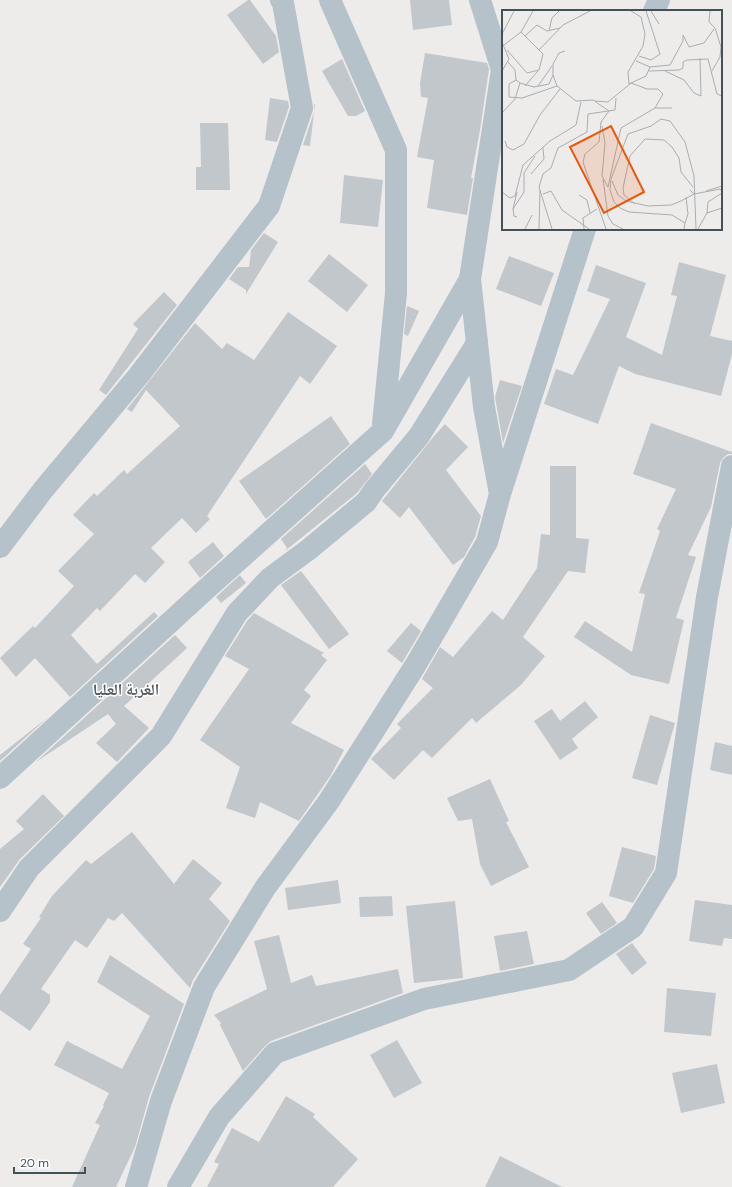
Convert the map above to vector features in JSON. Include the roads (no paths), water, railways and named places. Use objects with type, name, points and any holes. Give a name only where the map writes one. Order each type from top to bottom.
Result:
[{"type":"street","points":[[0,547],[43,490],[139,375],[269,206],[302,108],[283,3],[281,0]]},
{"type":"street","points":[[330,0],[396,150],[396,293],[383,431]]},
{"type":"street","points":[[480,0],[502,70],[470,279],[484,407],[500,494]]},
{"type":"street","points":[[654,10],[659,0]]},
{"type":"street","points":[[136,1187],[161,1101],[204,987],[265,888],[329,801],[415,666],[487,542],[500,494],[585,230]]},
{"type":"street","points":[[0,778],[198,596],[383,431],[470,279]]},
{"type":"street","points":[[0,911],[29,868],[161,736],[237,613],[270,578],[308,550],[366,502],[374,489],[419,436],[477,343]]},
{"type":"street","points":[[178,1187],[219,1117],[275,1052],[424,999],[569,970],[632,927],[666,873],[707,597],[732,466]]},
{"type":"district","name":"الغربة العليا","points":[[126,689]]}]
